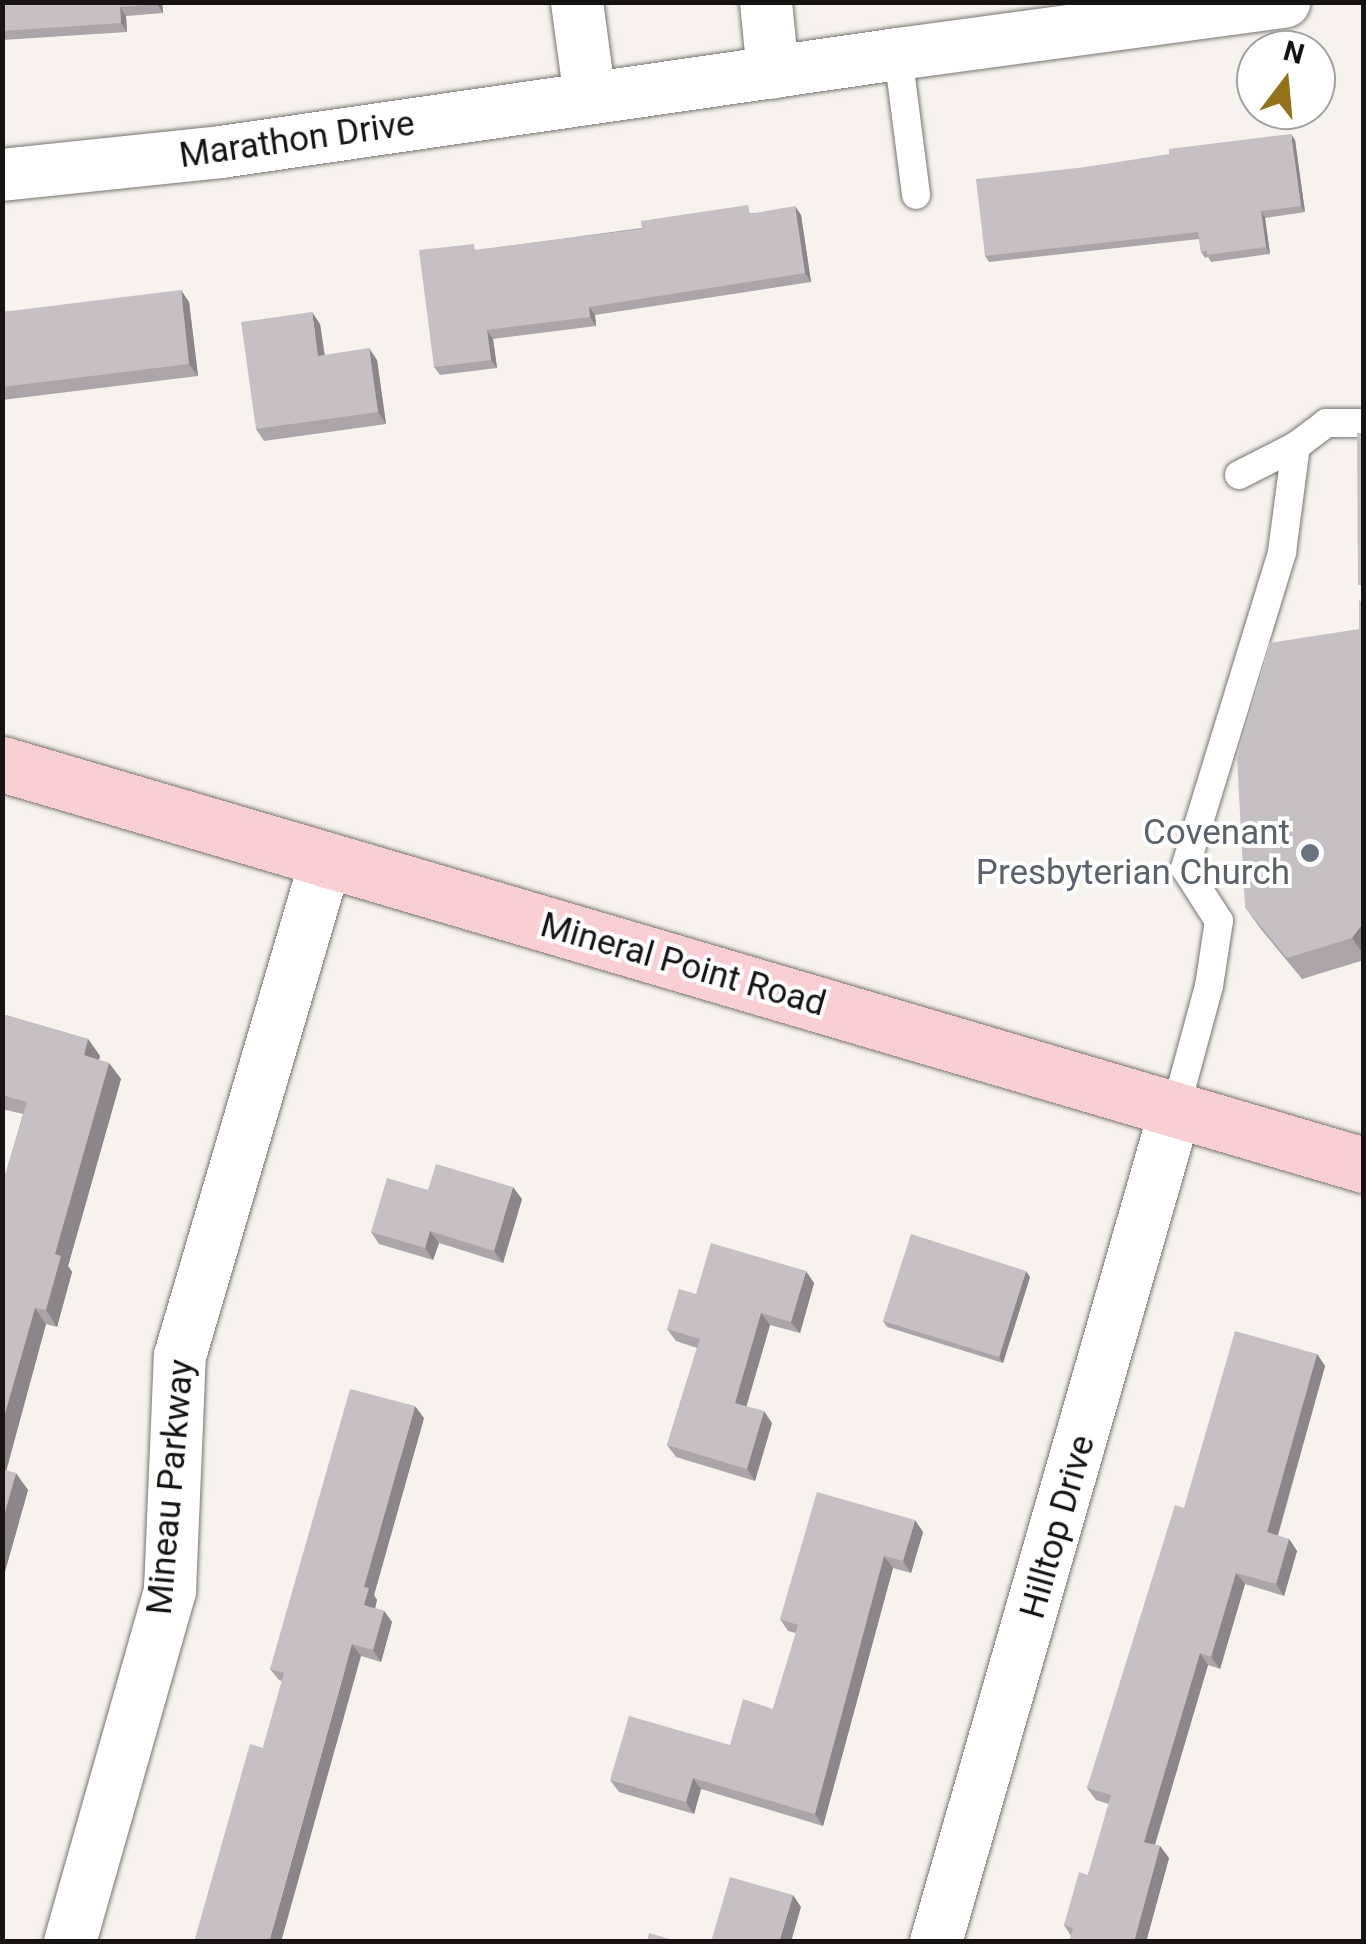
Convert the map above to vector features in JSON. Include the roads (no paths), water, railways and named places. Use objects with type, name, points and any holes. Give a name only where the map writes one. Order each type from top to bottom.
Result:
[{"type":"main road","name":"Mineral Point Road","points":[[2,764],[1364,1165]]},
{"type":"street","points":[[576,2],[590,98]]},
{"type":"street","points":[[766,2],[773,73]]},
{"type":"street","name":"Marathon Drive","points":[[2,175],[221,152],[1285,2]]},
{"type":"street","name":"Mineau Parkway","points":[[70,1942],[170,1590],[180,1356],[326,860]]},
{"type":"street","name":"Hilltop Drive","points":[[936,1942],[1175,1111]]},
{"type":"lane","points":[[898,54],[916,196]]},
{"type":"lane","points":[[1238,474],[1296,446],[1326,423],[1364,423]]},
{"type":"lane","points":[[1175,1111],[1209,986],[1219,921],[1185,868],[1282,552],[1296,446]]},
{"type":"place","name":"Covenant Presbyterian Church","points":[[1310,853]]}]
